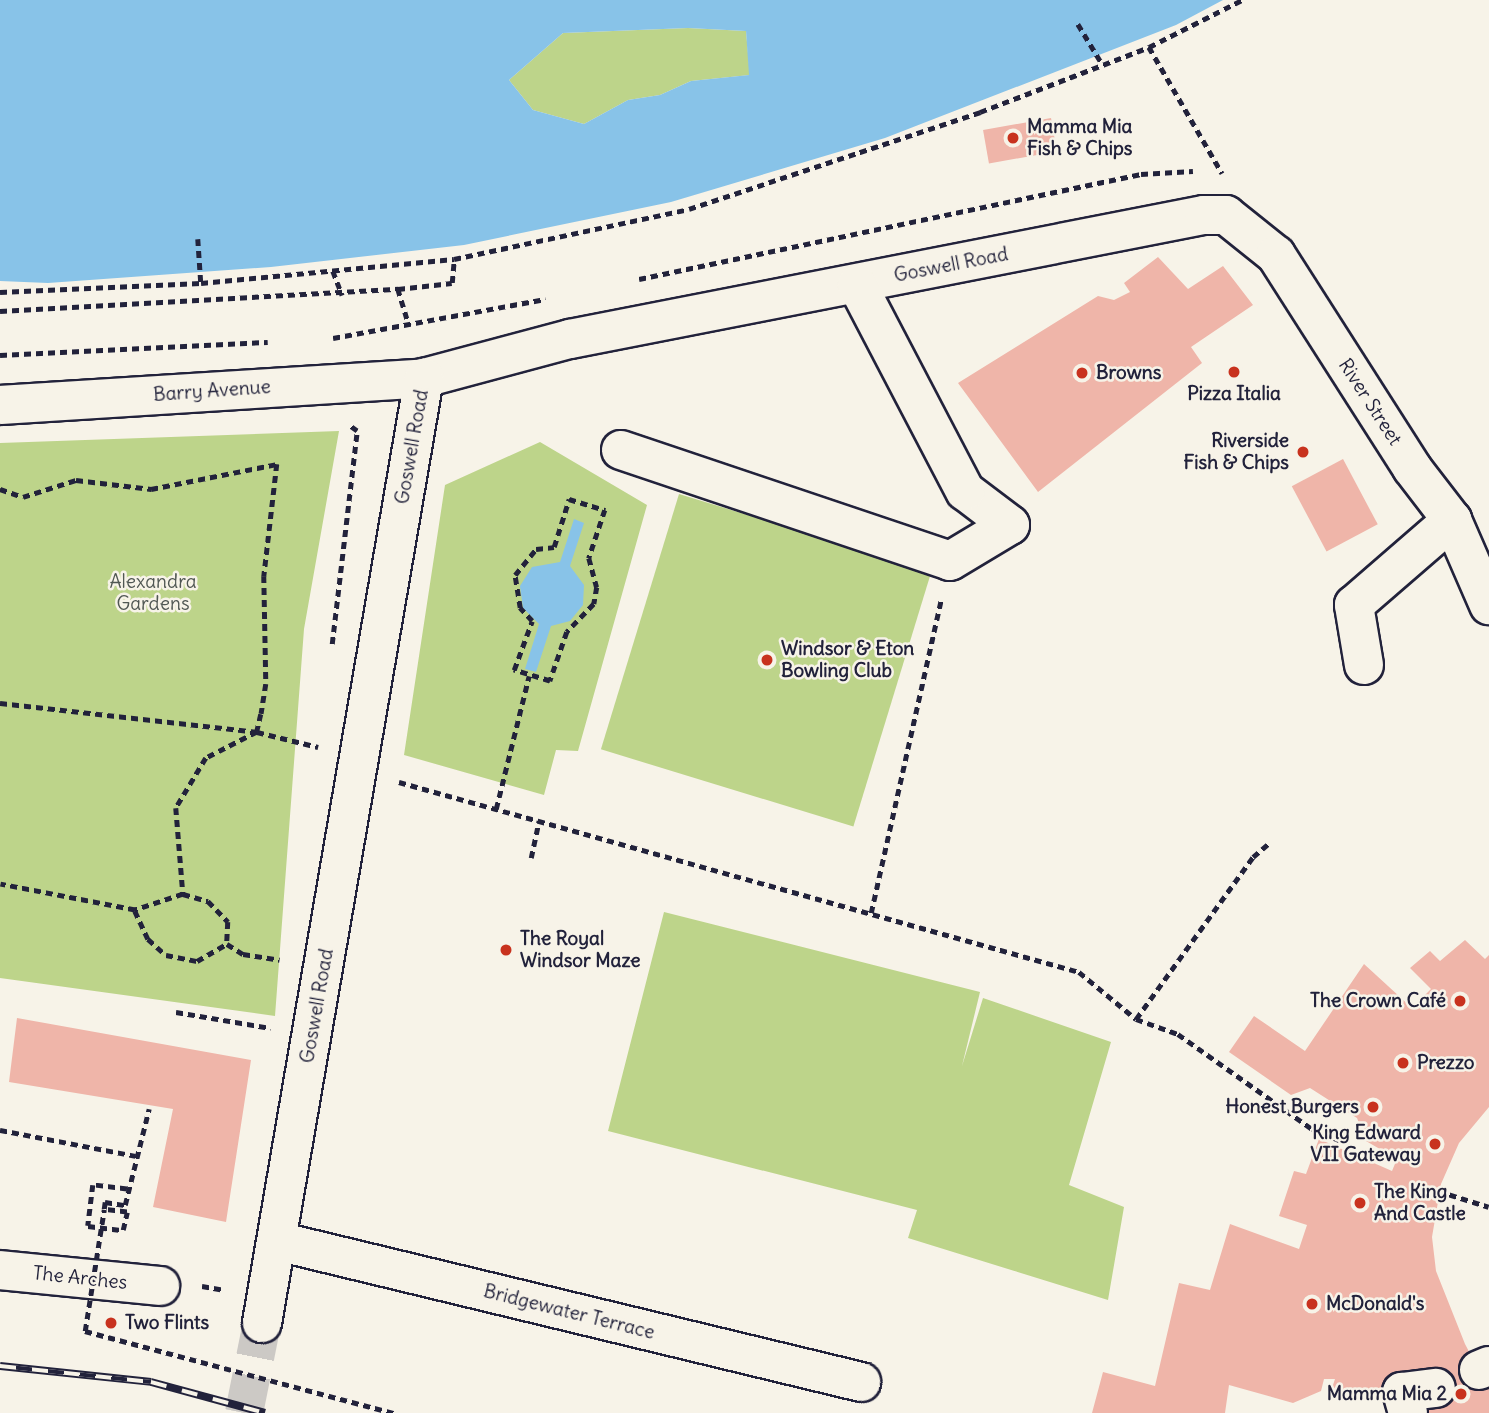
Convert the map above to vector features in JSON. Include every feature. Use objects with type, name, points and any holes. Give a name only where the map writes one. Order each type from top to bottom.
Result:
[{"type":"street","name":"Goswell Road","points":[[262,1323],[424,378],[570,339],[1204,215],[1226,215]]},
{"type":"street","name":"River Street","points":[[1226,215],[1276,255],[1412,467],[1452,520],[1489,605]]},
{"type":"street","points":[[621,450],[950,561],[1010,525],[965,491],[857,284]]},
{"type":"street","name":"Barry Avenue","points":[[0,405],[424,378]]},
{"type":"street","points":[[1364,665],[1354,605],[1452,520],[1489,535]]},
{"type":"street","name":"Bridgewater Terrace","points":[[276,1241],[861,1382]]},
{"type":"street","name":"The Arches","points":[[0,1270],[160,1286]]},
{"type":"street","points":[[1408,1413],[1402,1392],[1436,1388]]},
{"type":"path","points":[[0,292],[201,283],[454,259],[688,209],[980,112],[1101,62],[1149,47],[1242,0]]},
{"type":"path","points":[[1078,24],[1101,62]]},
{"type":"path","points":[[1149,47],[1222,169],[1209,170]]},
{"type":"path","points":[[627,281],[1141,174],[1195,171]]},
{"type":"path","points":[[198,239],[201,283]]},
{"type":"path","points":[[0,311],[342,295],[452,283],[454,259]]},
{"type":"path","points":[[333,271],[342,295]]},
{"type":"path","points":[[398,289],[409,325]]},
{"type":"path","points":[[330,338],[549,298]]},
{"type":"path","points":[[0,355],[276,341]]},
{"type":"path","points":[[331,655],[357,431],[348,424]]},
{"type":"path","points":[[0,489],[23,497],[76,480],[151,489],[277,464],[264,576],[266,684],[257,732]]},
{"type":"path","points":[[569,499],[605,510],[589,558],[597,587],[594,604],[567,632],[550,681],[529,676],[514,670],[532,621],[520,608],[515,575],[536,549],[554,547],[569,499]]},
{"type":"path","points":[[871,913],[950,561]]},
{"type":"path","points":[[496,809],[529,676]]},
{"type":"path","points":[[0,703],[257,732],[320,748],[321,735]]},
{"type":"path","points":[[183,894],[176,807],[206,758],[257,732]]},
{"type":"path","points":[[393,781],[1079,972],[1136,1019],[1178,1034],[1312,1129],[1345,1142]]},
{"type":"path","points":[[531,858],[539,821]]},
{"type":"path","points":[[1136,1019],[1253,857],[1268,844]]},
{"type":"path","points":[[0,884],[135,910],[183,894],[208,901],[228,922],[227,944]]},
{"type":"path","points":[[135,910],[148,939],[166,955],[197,961],[227,944]]},
{"type":"path","points":[[227,944],[243,954],[282,960]]},
{"type":"path","points":[[176,1012],[283,1030]]},
{"type":"path","points":[[149,1109],[125,1205],[105,1202],[85,1331],[394,1413]]},
{"type":"path","points":[[0,1130],[136,1156]]},
{"type":"path","points":[[104,1209],[127,1212],[123,1230],[88,1226],[93,1185],[127,1189]]},
{"type":"path","points":[[1438,1191],[1489,1207]]},
{"type":"green space","points":[[688,28],[746,31],[750,75],[691,81],[660,95],[628,100],[584,124],[533,110],[509,80],[563,33]]},
{"type":"green space","name":"Alexandra Gardens","points":[[339,431],[304,629],[275,1016],[0,978],[0,443]]},
{"type":"green space","points":[[540,442],[647,505],[578,751],[556,750],[544,795],[404,755],[445,485]]},
{"type":"green space","name":"Windsor & Eton Bowling Club","points":[[679,494],[931,571],[853,827],[601,749]]},
{"type":"green space","points":[[664,912],[980,992],[962,1066],[983,998],[1111,1042],[1069,1185],[1124,1207],[1108,1300],[908,1238],[917,1210],[608,1131]]},
{"type":"water","points":[[0,0],[1223,0],[1176,25],[885,138],[671,202],[464,245],[271,267],[48,283],[0,281]],"holes":[[[688,28],[746,31],[749,75],[691,81],[660,95],[628,100],[584,124],[533,110],[509,80],[563,33]]]},
{"type":"water","points":[[574,519],[584,523],[570,566],[584,585],[583,605],[570,621],[551,626],[536,672],[525,669],[539,624],[523,608],[520,586],[532,567],[560,562]]},
{"type":"building","points":[[1051,118],[1057,151],[989,163],[983,130]]},
{"type":"building","name":"Browns","points":[[1158,257],[1188,289],[1223,266],[1253,305],[1191,347],[1202,363],[1038,492],[958,383],[1098,296],[1114,300],[1130,292],[1124,283]]},
{"type":"building","points":[[1343,459],[1378,524],[1327,552],[1292,486]]},
{"type":"building","points":[[1465,940],[1485,959],[1489,955],[1489,1107],[1459,1143],[1441,1184],[1432,1237],[1436,1271],[1465,1344],[1489,1390],[1489,1413],[1429,1413],[1426,1396],[1332,1388],[1335,1379],[1324,1379],[1321,1391],[1293,1403],[1229,1385],[1225,1413],[1092,1413],[1103,1372],[1155,1386],[1179,1283],[1210,1290],[1230,1224],[1299,1249],[1307,1225],[1279,1216],[1294,1171],[1306,1174],[1319,1139],[1392,1171],[1397,1159],[1366,1141],[1357,1118],[1310,1088],[1291,1095],[1229,1052],[1254,1016],[1305,1051],[1364,964],[1412,1008],[1431,989],[1410,968],[1430,951],[1440,961]]},
{"type":"building","points":[[17,1018],[251,1060],[226,1222],[153,1207],[173,1109],[9,1082]]},
{"type":"tunnel","points":[[244,1413],[262,1323]]},
{"type":"railway","points":[[0,1366],[151,1382],[265,1413]]},
{"type":"place","name":"Mamma Mia Fish & Chips","points":[[1013,138]]},
{"type":"place","name":"Pizza Italia","points":[[1234,372]]},
{"type":"place","name":"Browns","points":[[1082,373]]},
{"type":"place","name":"Riverside Fish & Chips","points":[[1303,452]]},
{"type":"place","name":"Windsor & Eton Bowling Club","points":[[767,660]]},
{"type":"place","name":"The Royal Windsor Maze","points":[[506,950]]},
{"type":"place","name":"The Crown Café","points":[[1460,1001]]},
{"type":"place","name":"Prezzo","points":[[1403,1063]]},
{"type":"place","name":"Honest Burgers","points":[[1373,1107]]},
{"type":"place","name":"King Edward VII Gateway","points":[[1435,1144]]},
{"type":"place","name":"The King And Castle","points":[[1360,1203]]},
{"type":"place","name":"McDonald's","points":[[1312,1304]]},
{"type":"place","name":"Two Flints","points":[[111,1323]]},
{"type":"place","name":"Mamma Mia 2","points":[[1461,1394]]}]
